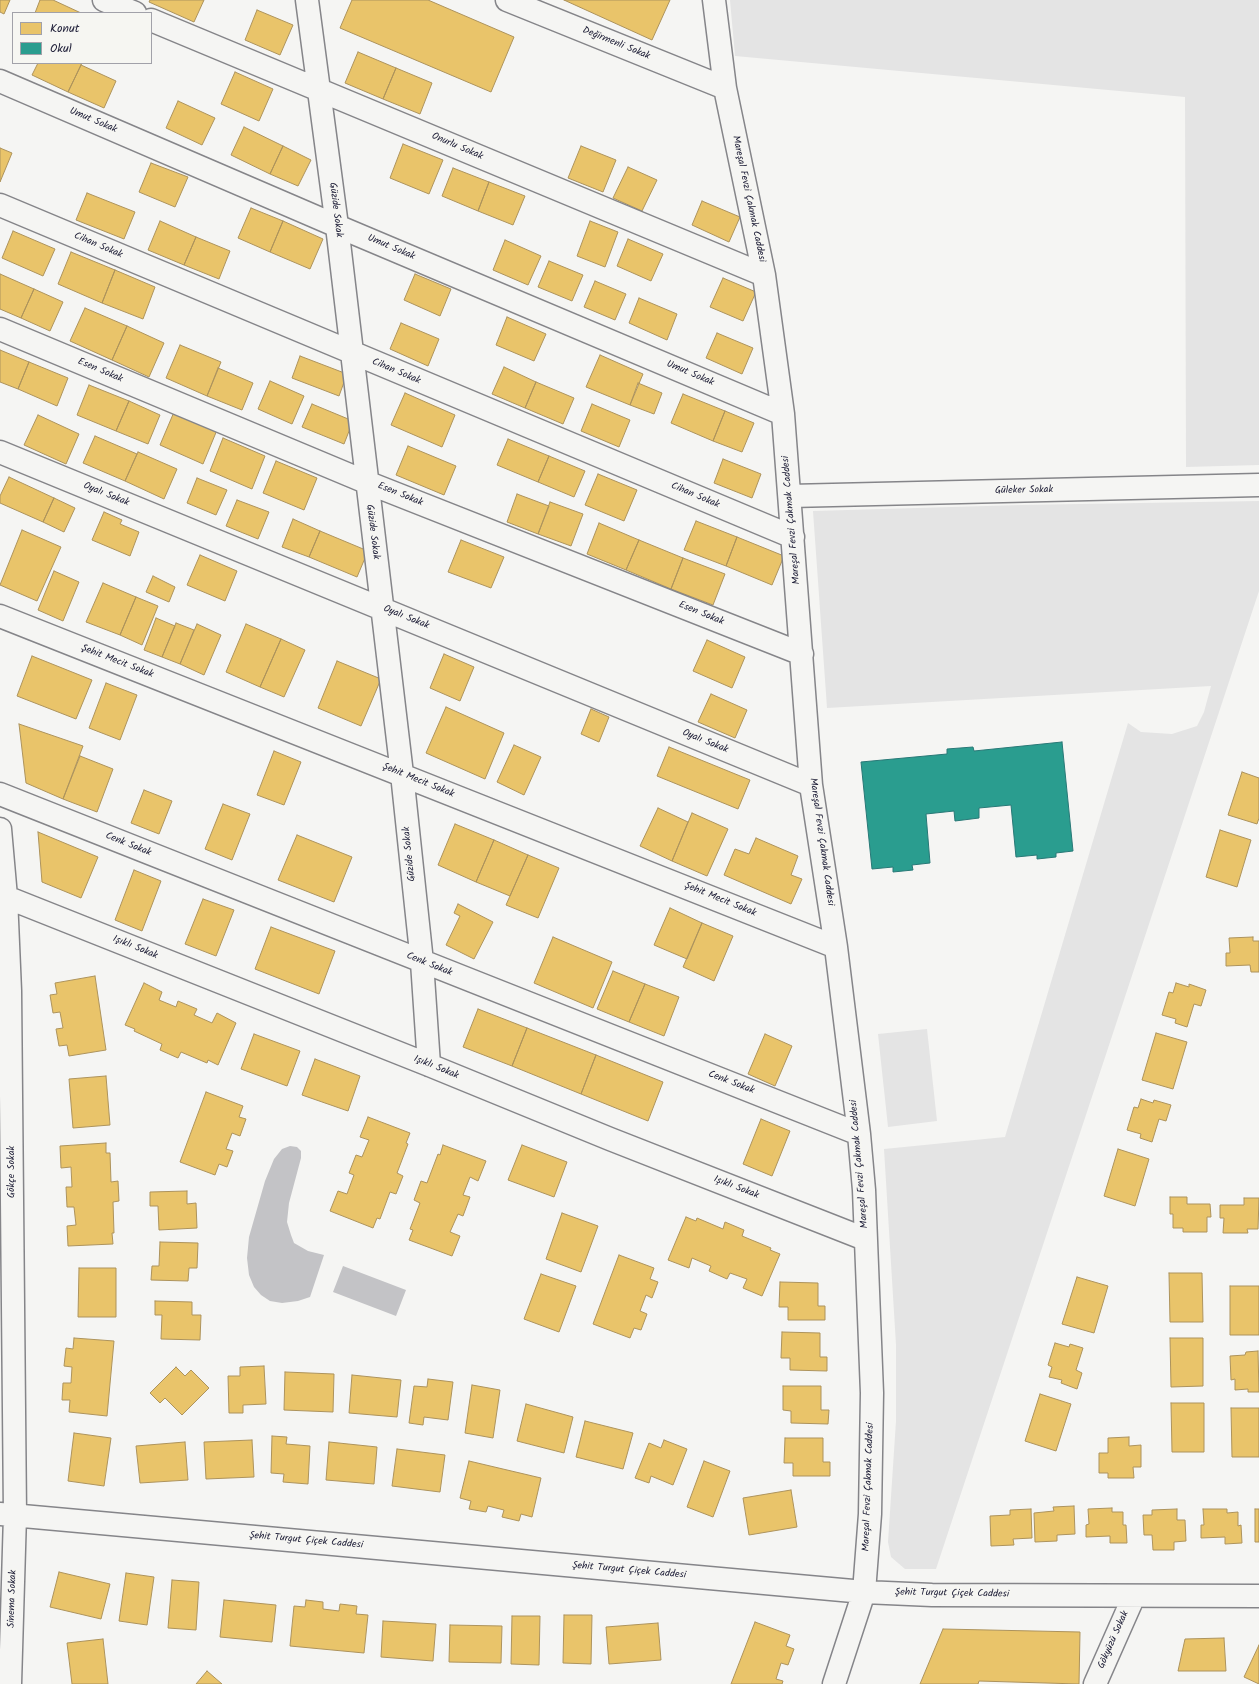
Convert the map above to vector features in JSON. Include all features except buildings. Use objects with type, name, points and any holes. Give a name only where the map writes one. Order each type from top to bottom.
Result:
[{"type":"street","points":[[104,0],[133,12]]},
{"type":"street","name":"Güzide Sokak","points":[[307,0],[337,226],[366,482],[402,774],[422,962],[429,1065]]},
{"type":"street","name":"Değirmenli Sokak","points":[[507,0],[725,88]]},
{"type":"street","name":"Mareşal Fevzi Çakmak Caddesi","points":[[714,0],[725,88],[764,275],[783,414],[811,785],[836,947],[859,1134],[864,1190],[872,1393],[870,1514],[864,1592],[834,1684]]},
{"type":"street","name":"Onurlu Sokak","points":[[152,20],[764,275]]},
{"type":"street","name":"Umut Sokak","points":[[0,80],[337,226],[783,414]]},
{"type":"street","name":"Cihan Sokak","points":[[0,205],[793,537]]},
{"type":"street","name":"Esen Sokak","points":[[0,329],[366,482],[802,654]]},
{"type":"street","name":"Oyalı Sokak","points":[[0,452],[811,785]]},
{"type":"street","name":"Güleker Sokak","points":[[790,496],[1259,485]]},
{"type":"street","name":"Şehit Mecit Sokak","points":[[0,616],[836,947]]},
{"type":"street","name":"Cenk Sokak","points":[[0,794],[859,1134]]},
{"type":"street","name":"Gökçe Sokak","points":[[0,829],[6,897],[10,991],[7,1514]]},
{"type":"street","name":"Işıklı Sokak","points":[[6,897],[429,1065],[610,1139],[866,1239]]},
{"type":"street","name":"Şehit Turgut Çiçek Caddesi","points":[[7,1514],[864,1592],[932,1595],[1259,1596]]},
{"type":"street","name":"Sinema Sokak","points":[[7,1514],[10,1684]]},
{"type":"street","name":"Gökyüzü Sokak","points":[[1095,1684],[1134,1596]]},
{"type":"shaded area","points":[[730,0],[1259,0],[1259,465],[1186,467],[1185,97],[735,56]]},
{"type":"shaded area","points":[[1259,501],[1259,591],[936,1569],[905,1569],[891,1557],[888,1542],[896,1421],[896,1345],[884,1149],[1005,1137],[1128,723],[1141,732],[1172,734],[1197,726],[1204,712],[1211,686],[827,708],[813,511],[1021,505]]},
{"type":"shaded area","points":[[927,1029],[937,1121],[888,1127],[878,1034]]},
{"type":"shaded area","points":[[290,1146],[297,1147],[301,1151],[301,1158],[289,1203],[287,1222],[291,1235],[294,1243],[308,1251],[324,1255],[310,1297],[298,1301],[282,1303],[270,1301],[261,1295],[254,1287],[249,1275],[247,1258],[249,1237],[265,1181],[274,1159],[282,1149]]},
{"type":"shaded area","points":[[343,1266],[406,1290],[396,1316],[333,1292]]}]
